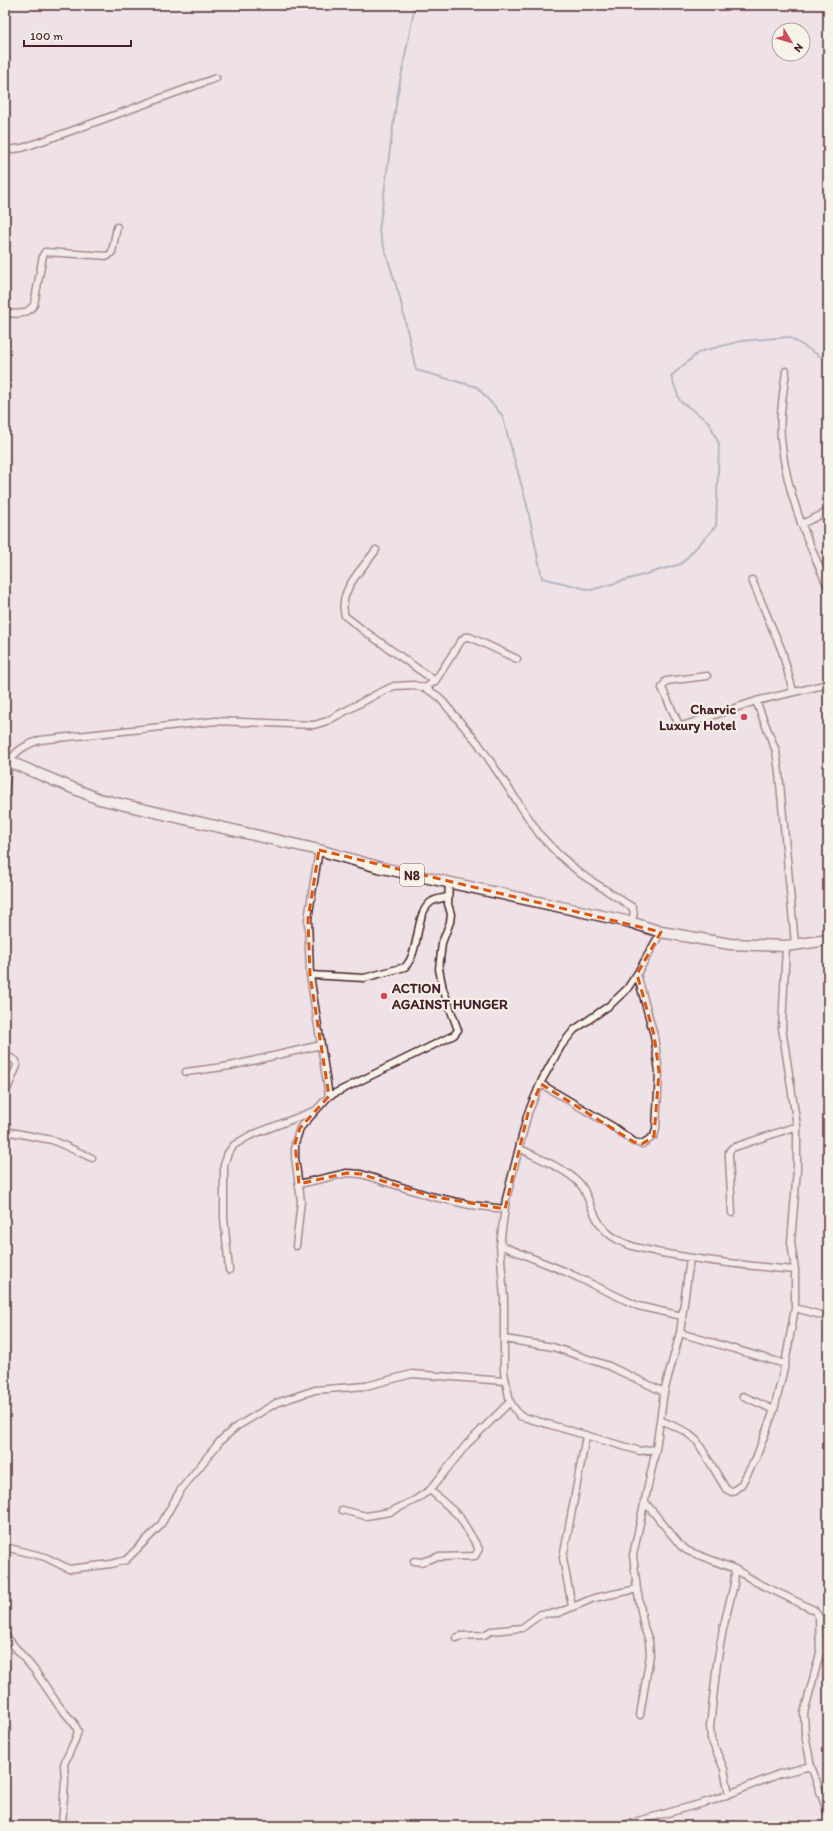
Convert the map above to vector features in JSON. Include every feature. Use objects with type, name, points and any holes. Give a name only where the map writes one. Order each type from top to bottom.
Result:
[{"type":"highway","name":"N8","points":[[7,761],[99,799],[319,850],[378,867],[630,922],[661,932],[730,944],[790,945],[828,940]]},
{"type":"street","points":[[5,150],[22,148],[71,132],[216,78]]},
{"type":"street","points":[[5,312],[12,314],[26,313],[31,309],[34,304],[43,255],[45,252],[108,256],[112,252],[117,228]]},
{"type":"street","points":[[786,370],[781,417],[782,446],[788,480],[801,524],[828,587]]},
{"type":"street","points":[[801,524],[828,512]]},
{"type":"street","points":[[376,550],[345,593],[343,602],[345,616],[435,681]]},
{"type":"street","points":[[752,580],[782,651],[793,691]]},
{"type":"street","points":[[425,688],[435,681],[465,637],[516,659]]},
{"type":"street","points":[[707,676],[666,681],[664,683],[662,688],[679,725],[685,726],[756,701],[793,691],[828,684]]},
{"type":"street","points":[[5,792],[7,761],[26,745],[40,740],[216,721],[314,725],[327,722],[394,686],[414,685],[425,688],[438,696],[478,743],[540,836],[553,850],[580,874],[632,906],[634,916],[630,922]]},
{"type":"street","points":[[660,1420],[685,1431],[697,1441],[726,1489],[732,1492],[741,1485],[750,1469],[774,1410],[785,1364],[795,1308],[794,1270],[791,1242],[797,1170],[797,1126],[782,1028],[790,945],[779,773],[776,751],[756,701]]},
{"type":"street","points":[[319,850],[308,919],[310,975],[329,1096]]},
{"type":"street","points":[[296,1246],[301,1201],[295,1158],[295,1143],[300,1128],[329,1096],[454,1034],[458,1030],[443,989],[439,969],[442,943],[450,922],[448,897],[449,883]]},
{"type":"street","points":[[310,975],[364,978],[405,967],[412,958],[425,908],[432,901],[448,897]]},
{"type":"street","points":[[656,1449],[640,1451],[520,1416],[510,1402],[505,1381],[505,1338],[500,1245],[505,1209],[519,1148],[528,1113],[541,1084],[561,1046],[574,1030],[610,1005],[627,989],[661,932]]},
{"type":"street","points":[[541,1084],[612,1126],[634,1142],[642,1144],[654,1136],[656,1129],[659,1072],[654,1035],[637,974]]},
{"type":"street","points":[[186,1072],[230,1066],[321,1045]]},
{"type":"street","points":[[5,1055],[16,1061],[17,1066],[5,1094]]},
{"type":"street","points":[[229,1270],[224,1218],[224,1165],[228,1153],[234,1146],[249,1136],[316,1110]]},
{"type":"street","points":[[732,1213],[729,1152],[732,1148],[797,1126]]},
{"type":"street","points":[[5,1131],[52,1140],[92,1158]]},
{"type":"street","points":[[519,1148],[574,1177],[582,1187],[596,1218],[608,1233],[625,1244],[690,1258],[794,1270]]},
{"type":"street","points":[[299,1184],[347,1173],[362,1174],[430,1196],[470,1205],[505,1209]]},
{"type":"street","points":[[500,1245],[564,1271],[638,1306],[682,1316]]},
{"type":"street","points":[[640,1715],[650,1655],[649,1641],[644,1627],[637,1589],[633,1555],[656,1449],[664,1392],[680,1333],[690,1258]]},
{"type":"street","points":[[795,1308],[828,1317]]},
{"type":"street","points":[[680,1333],[785,1364]]},
{"type":"street","points":[[505,1338],[553,1347],[602,1363],[664,1392]]},
{"type":"street","points":[[5,1547],[45,1557],[69,1569],[111,1564],[126,1560],[160,1526],[180,1491],[221,1440],[236,1427],[276,1403],[302,1394],[315,1390],[366,1386],[412,1374],[505,1381]]},
{"type":"street","points":[[743,1396],[774,1410]]},
{"type":"street","points":[[342,1510],[366,1516],[390,1512],[415,1500],[430,1490],[467,1444],[510,1402]]},
{"type":"street","points":[[572,1607],[564,1558],[586,1436]]},
{"type":"street","points":[[414,1561],[421,1562],[437,1557],[475,1556],[479,1549],[459,1516],[430,1490]]},
{"type":"street","points":[[644,1501],[681,1546],[688,1551],[734,1570],[814,1610],[819,1617],[820,1653],[804,1713],[805,1734],[811,1766],[828,1814]]},
{"type":"street","points":[[729,1794],[724,1769],[711,1739],[710,1726],[722,1629],[734,1584],[734,1570]]},
{"type":"street","points":[[456,1638],[461,1636],[484,1635],[491,1631],[522,1628],[542,1614],[558,1613],[594,1598],[637,1589]]},
{"type":"street","points":[[5,1635],[35,1671],[59,1706],[74,1723],[78,1731],[76,1740],[64,1764],[65,1780],[62,1826]]},
{"type":"street","points":[[820,1653],[828,1654]]},
{"type":"street","points":[[620,1826],[714,1800],[779,1774],[811,1766]]},
{"type":"highlighted area","points":[[319,850],[661,932],[637,974],[654,1035],[659,1072],[654,1136],[642,1144],[634,1142],[541,1084],[528,1113],[505,1209],[430,1196],[361,1174],[347,1173],[299,1184],[295,1143],[300,1128],[329,1096],[310,975],[308,919]]},
{"type":"waterway","points":[[415,5],[397,97],[379,231],[400,298],[416,370],[477,387],[502,415],[527,505],[542,578],[591,590],[681,564],[716,526],[719,444],[709,422],[680,401],[671,376],[699,352],[741,341],[789,337],[828,361]]},
{"type":"place","name":"Charvic Luxury Hotel","points":[[744,717]]},
{"type":"place","name":"ACTION AGAINST HUNGER","points":[[384,996]]}]
